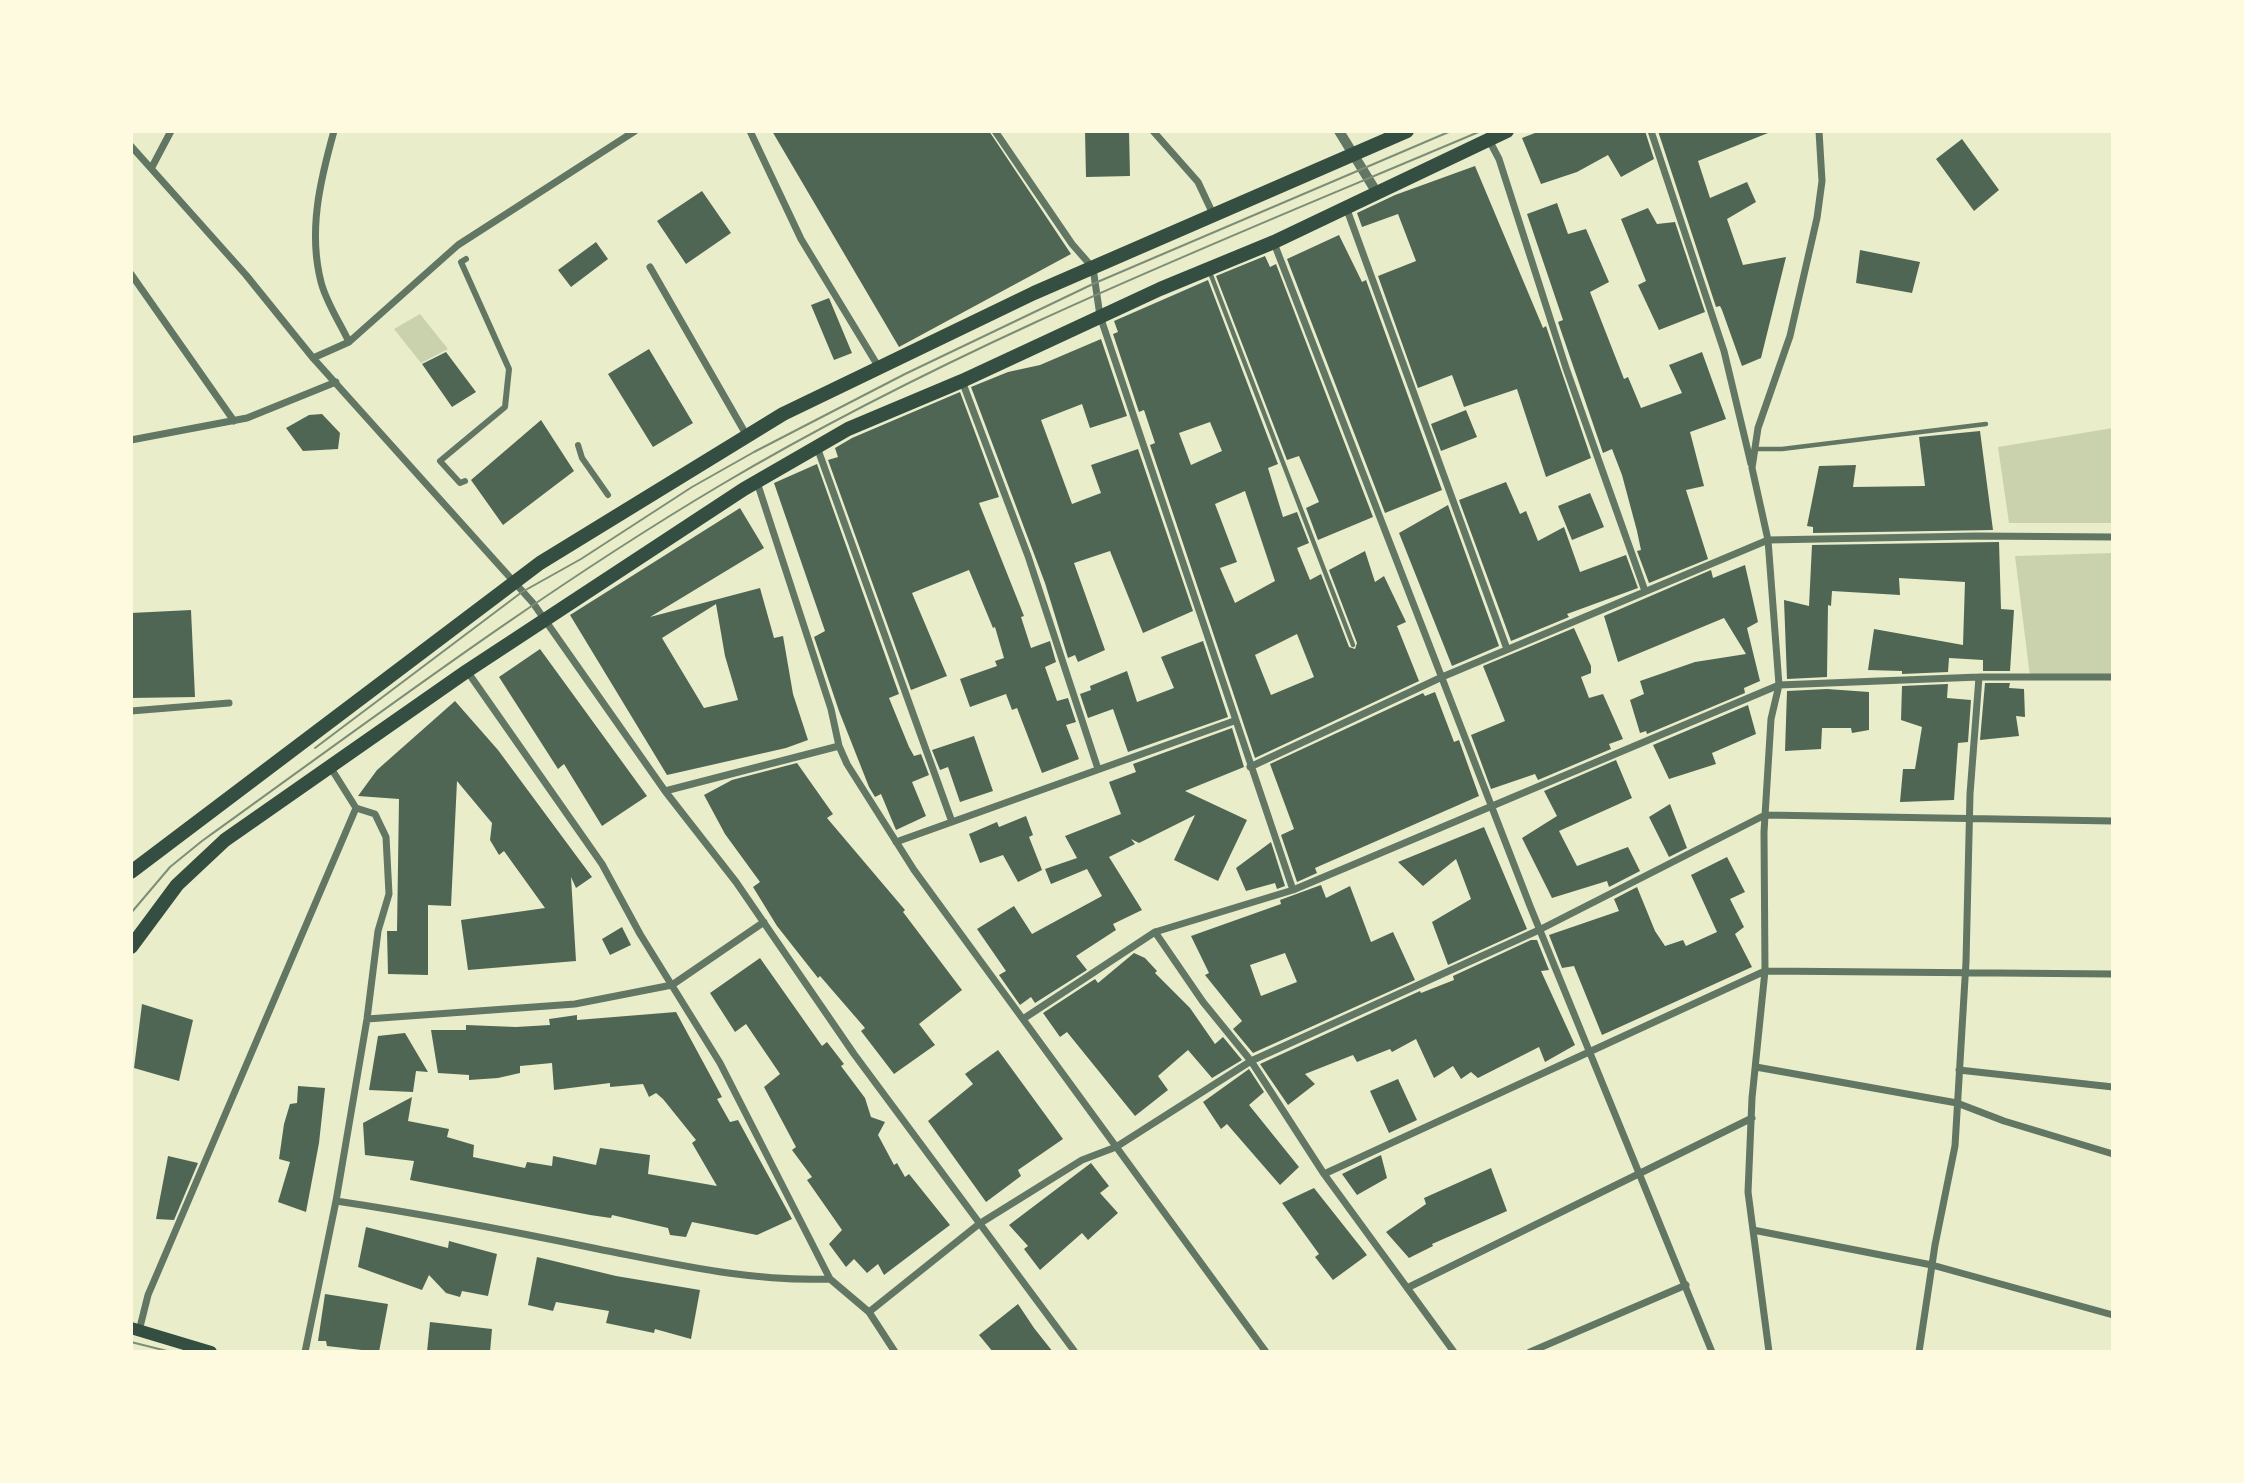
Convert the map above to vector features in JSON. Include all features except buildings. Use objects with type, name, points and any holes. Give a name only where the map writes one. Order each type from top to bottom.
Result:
[{"type":"main road","points":[[131,872],[540,563],[783,414],[878,366],[1093,268],[1407,131]]},
{"type":"main road","points":[[131,947],[177,885],[225,840],[467,671],[757,482],[848,429],[962,381],[1100,316],[1274,242],[1507,131]]},
{"type":"main road","points":[[135,1330],[211,1352]]},
{"type":"street","points":[[152,167],[171,131]]},
{"type":"street","points":[[334,131],[321,177],[314,233],[321,284],[349,342]]},
{"type":"street","points":[[313,358],[349,342],[458,246],[635,131]]},
{"type":"street","points":[[750,131],[801,239],[878,366]]},
{"type":"street","points":[[995,131],[1072,244],[1093,268],[1100,316],[1293,890]]},
{"type":"street","points":[[1153,131],[1198,182],[1213,214]]},
{"type":"street","points":[[1339,131],[1377,193]]},
{"type":"street","points":[[1651,131],[1724,351],[1768,540],[1779,685],[1771,719],[1766,815],[1765,971],[1748,1192],[1769,1352]]},
{"type":"street","points":[[1752,468],[1758,428],[1790,336],[1817,218],[1822,181],[1819,131]]},
{"type":"street","points":[[1489,139],[1499,159],[1566,368],[1645,591]]},
{"type":"street","points":[[131,146],[246,275],[313,358],[515,582],[545,620],[666,791],[764,922],[854,1054],[1075,1352]]},
{"type":"street","points":[[1346,206],[1507,649]]},
{"type":"street","points":[[1274,242],[1539,930],[1712,1352]]},
{"type":"street","points":[[465,481],[460,483],[440,461],[505,407],[509,369],[461,262],[466,259]]},
{"type":"street","points":[[650,267],[747,436]]},
{"type":"street","points":[[131,274],[234,421]]},
{"type":"street","points":[[962,381],[1028,556],[1098,769]]},
{"type":"street","points":[[131,440],[234,421],[336,382]]},
{"type":"street","points":[[578,445],[582,458],[608,495]]},
{"type":"street","points":[[817,447],[952,822]]},
{"type":"street","points":[[757,482],[831,709],[839,746],[896,842],[1266,1352]]},
{"type":"street","points":[[1250,766],[1442,677],[1768,540],[1976,536],[2113,537]]},
{"type":"street","points":[[467,671],[602,864],[720,1063],[830,1279],[869,1312],[895,1352]]},
{"type":"street","points":[[1919,1352],[1932,1265],[1955,1146],[1965,975],[1969,818],[1979,677]]},
{"type":"street","points":[[1023,1019],[1155,932],[1293,890],[1779,685],[1979,677],[2113,677]]},
{"type":"street","points":[[131,710],[229,704]]},
{"type":"street","points":[[896,842],[1234,721]]},
{"type":"street","points":[[666,791],[839,746]]},
{"type":"street","points":[[305,1352],[336,1201],[368,1019],[378,931],[389,894],[386,837],[375,814],[356,808],[329,765]]},
{"type":"street","points":[[135,1330],[356,808]]},
{"type":"street","points":[[869,1312],[979,1224],[1082,1160],[1116,1147],[1251,1061],[1539,930],[1766,815],[2113,821]]},
{"type":"street","points":[[368,1019],[575,1004],[672,985],[764,922]]},
{"type":"street","points":[[1155,932],[1203,1002],[1251,1061],[1324,1174],[1454,1352]]},
{"type":"street","points":[[1324,1174],[1765,971],[1965,975],[2113,974]]},
{"type":"street","points":[[1756,1067],[1957,1103],[2004,1121],[2113,1154]]},
{"type":"street","points":[[1959,1070],[2113,1087]]},
{"type":"street","points":[[1407,1288],[1752,1118]]},
{"type":"street","points":[[336,1201],[418,1213],[712,1272],[790,1280],[830,1279]]},
{"type":"street","points":[[1754,1230],[1932,1265],[2113,1315]]},
{"type":"street","points":[[1530,1352],[1686,1285]]},
{"type":"lane","points":[[1209,269],[1353,645]]},
{"type":"lane","points":[[1755,449],[1782,449],[1986,424]]},
{"type":"green space","points":[[420,314],[448,349],[421,363],[394,329]]},
{"type":"green space","points":[[2113,428],[2113,523],[2009,523],[1998,447]]},
{"type":"green space","points":[[2113,553],[2113,677],[2030,677],[2015,556]]},
{"type":"tram line","points":[[315,748],[522,592],[581,559],[692,487],[754,452],[905,374],[1095,283],[1451,131]]},
{"type":"tram line","points":[[131,913],[170,867],[202,841],[521,613],[719,486],[810,434],[998,340],[1191,254],[1481,131]]},
{"type":"tram line","points":[[131,1342],[171,1352]]}]
